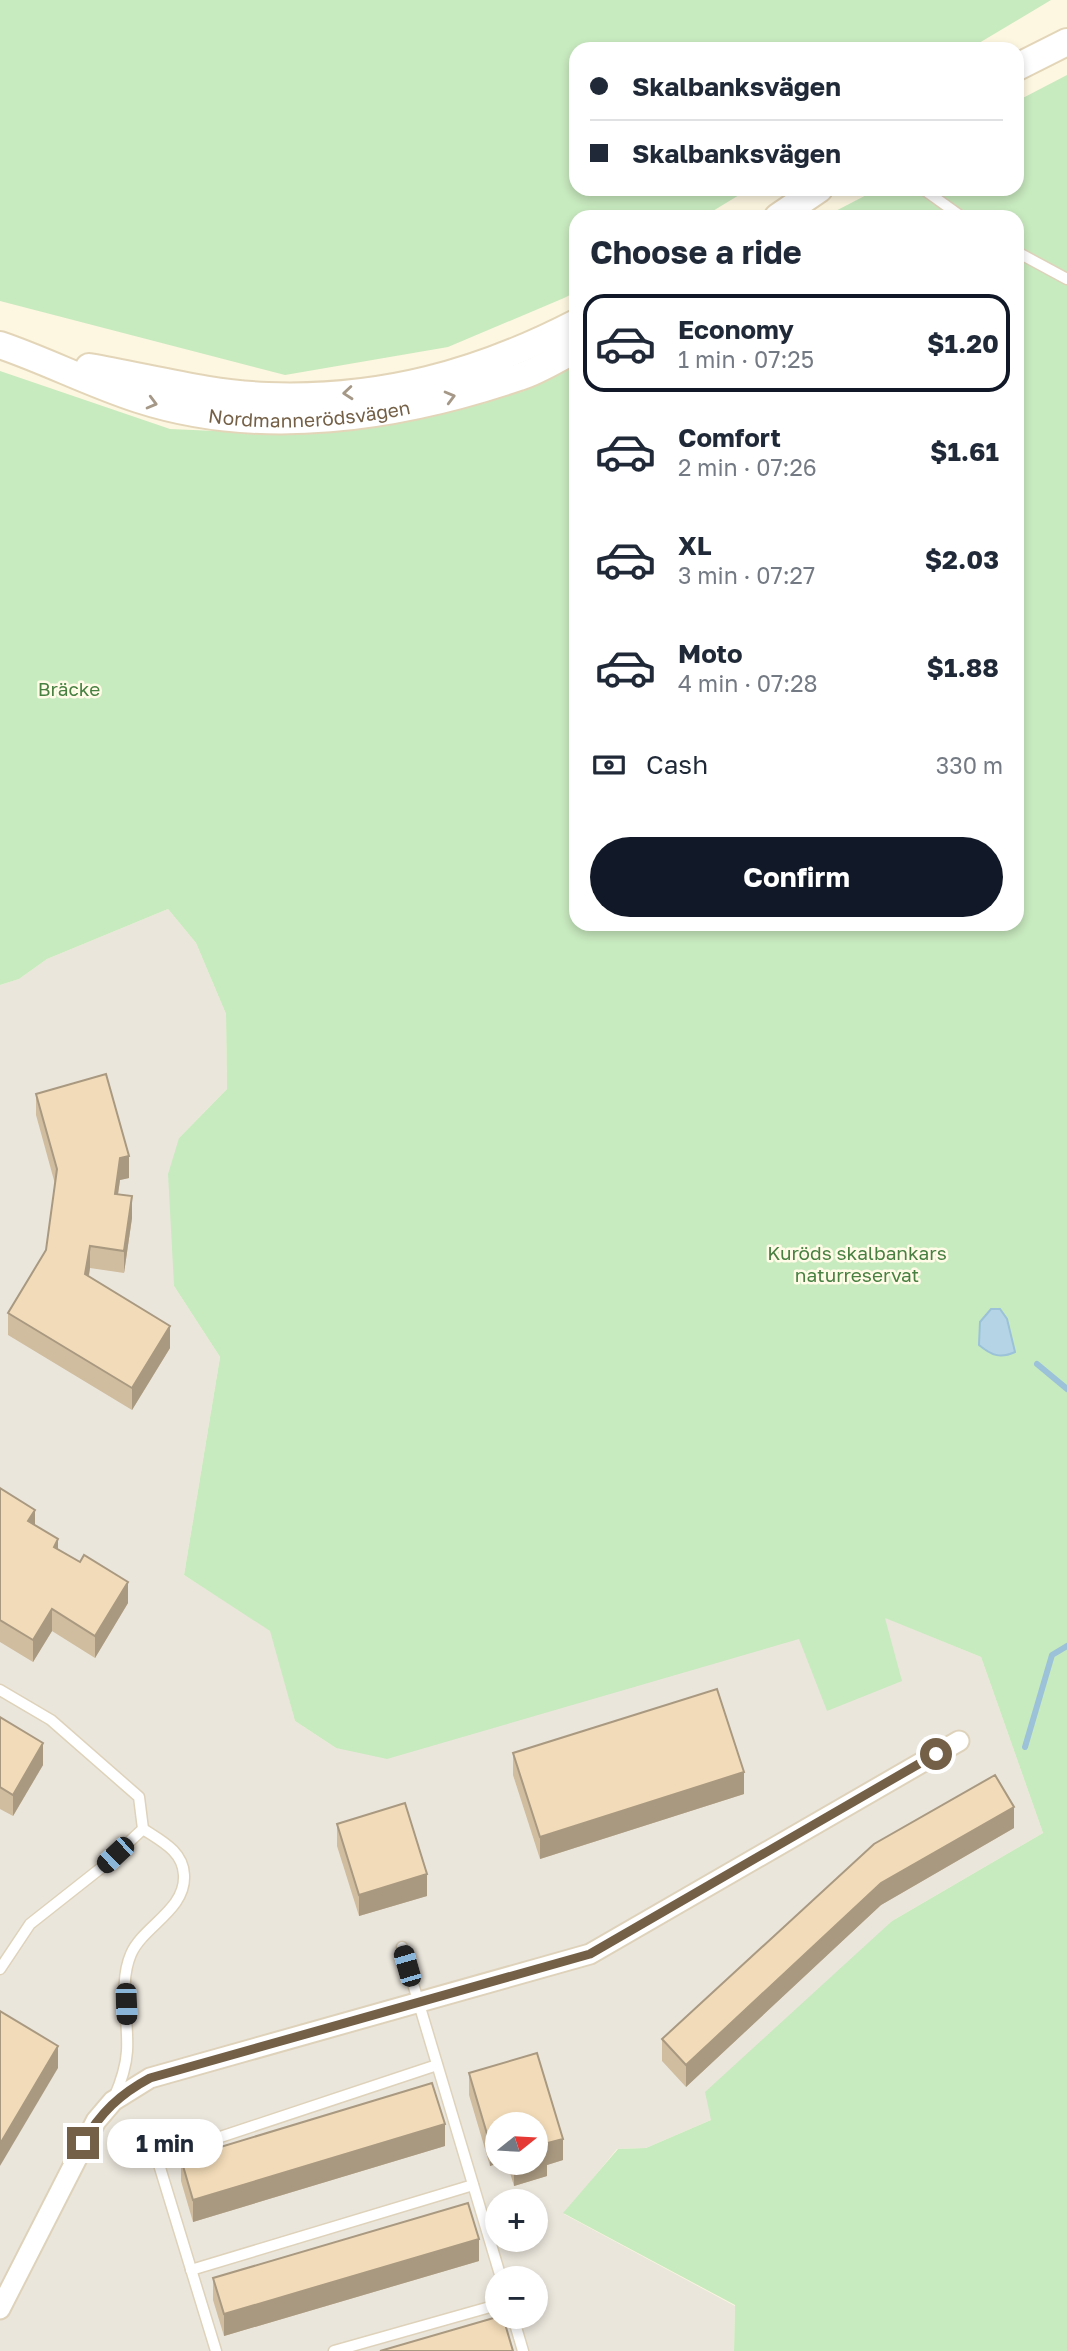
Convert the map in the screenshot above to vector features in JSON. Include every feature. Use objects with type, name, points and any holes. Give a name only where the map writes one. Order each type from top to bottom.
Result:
[{"type":"main road","points":[[1024,64],[1067,42]]},
{"type":"main road","points":[[788,210],[809,196]]},
{"type":"main road","name":"Nordmannerödsvägen","points":[[44,359],[211,390],[267,396],[329,395],[391,389],[466,372],[523,350],[569,327]]},
{"type":"main road","name":"Nordmannerödsvägen","points":[[0,345],[44,359],[137,399],[190,413],[303,420],[362,416],[446,399],[521,377],[569,353]]},
{"type":"street","points":[[0,2309],[96,2121],[113,2101],[150,2078],[590,1954],[959,1741]]},
{"type":"lane","points":[[933,196],[952,210]]},
{"type":"lane","points":[[1024,256],[1067,279]]},
{"type":"lane","points":[[0,1690],[51,1720],[139,1797],[143,1829],[174,1850],[182,1863],[185,1878],[180,1893],[170,1909],[140,1939],[127,1964],[127,2054],[113,2101]]},
{"type":"lane","points":[[0,1969],[30,1924],[101,1868],[143,1829]]},
{"type":"lane","points":[[402,1947],[497,2266]]},
{"type":"lane","points":[[216,2351],[158,2158],[437,2065]]},
{"type":"lane","points":[[191,2270],[473,2185]]},
{"type":"lane","points":[[334,2351],[485,2308]]},
{"type":"lane","points":[[517,2329],[523,2351]]},
{"type":"shaded area","points":[[168,909],[196,943],[226,1014],[227,1089],[179,1138],[174,1286],[220,1357],[184,1575],[271,1631],[295,1721],[336,1748],[884,1617],[981,1657],[1043,1833],[892,1921],[711,2120],[646,2148],[617,2149],[564,2214],[735,2306],[734,2351],[0,2351],[0,985],[19,979],[47,959]]},
{"type":"green space","points":[[0,0],[1051,0],[981,42],[569,42],[569,196],[738,196],[714,210],[569,210],[569,296],[448,347],[285,375],[0,301]]},
{"type":"green space","points":[[1067,75],[1067,2351],[734,2351],[735,2305],[563,2213],[618,2149],[646,2148],[711,2120],[705,2092],[892,1921],[1043,1833],[981,1657],[885,1618],[902,1681],[827,1711],[799,1639],[387,1759],[336,1748],[295,1721],[270,1631],[184,1575],[220,1357],[174,1286],[168,1174],[179,1138],[227,1089],[226,1014],[196,943],[168,909],[47,959],[19,979],[0,985],[0,371],[170,429],[282,434],[378,426],[485,403],[569,367],[569,931],[1024,931],[1024,210],[838,210],[864,196],[1024,196],[1024,97]]},
{"type":"water","points":[[991,1309],[1000,1309],[1007,1319],[1015,1352],[996,1355],[979,1345],[980,1322]]},
{"type":"building","points":[[106,1074],[129,1156],[120,1158],[115,1194],[132,1196],[124,1251],[90,1246],[85,1274],[170,1326],[132,1388],[8,1313],[46,1250],[57,1169],[36,1094]]},
{"type":"building","points":[[0,1488],[35,1510],[28,1521],[58,1539],[54,1547],[80,1562],[84,1555],[128,1582],[95,1636],[52,1609],[33,1640],[0,1620]]},
{"type":"building","points":[[717,1689],[744,1772],[540,1837],[513,1753]]},
{"type":"building","points":[[0,1717],[43,1743],[13,1795],[0,1787]]},
{"type":"building","points":[[995,1775],[1014,1807],[881,1883],[686,2065],[662,2039],[874,1844]]},
{"type":"building","points":[[405,1803],[427,1874],[359,1895],[337,1824]]},
{"type":"building","points":[[0,2011],[58,2046],[0,2144]]},
{"type":"building","points":[[537,2053],[563,2139],[548,2143],[548,2112],[485,2112],[485,2127],[469,2073]]},
{"type":"building","points":[[432,2083],[445,2124],[193,2200],[181,2159]]},
{"type":"building","points":[[468,2203],[479,2239],[224,2314],[213,2278]]},
{"type":"building","points":[[485,2320],[485,2329],[507,2329],[513,2351],[380,2351]]},
{"type":"waterway","points":[[1037,1364],[1067,1389]]},
{"type":"waterway","points":[[1025,1747],[1052,1655],[1067,1646]]},
{"type":"route","points":[[83,2143],[96,2121],[113,2101],[150,2078],[590,1954],[936,1754]]},
{"type":"park label","name":"Bräcke","points":[[69,689]]},
{"type":"park label","name":"Kuröds skalbankars naturreservat","points":[[857,1264]]}]
